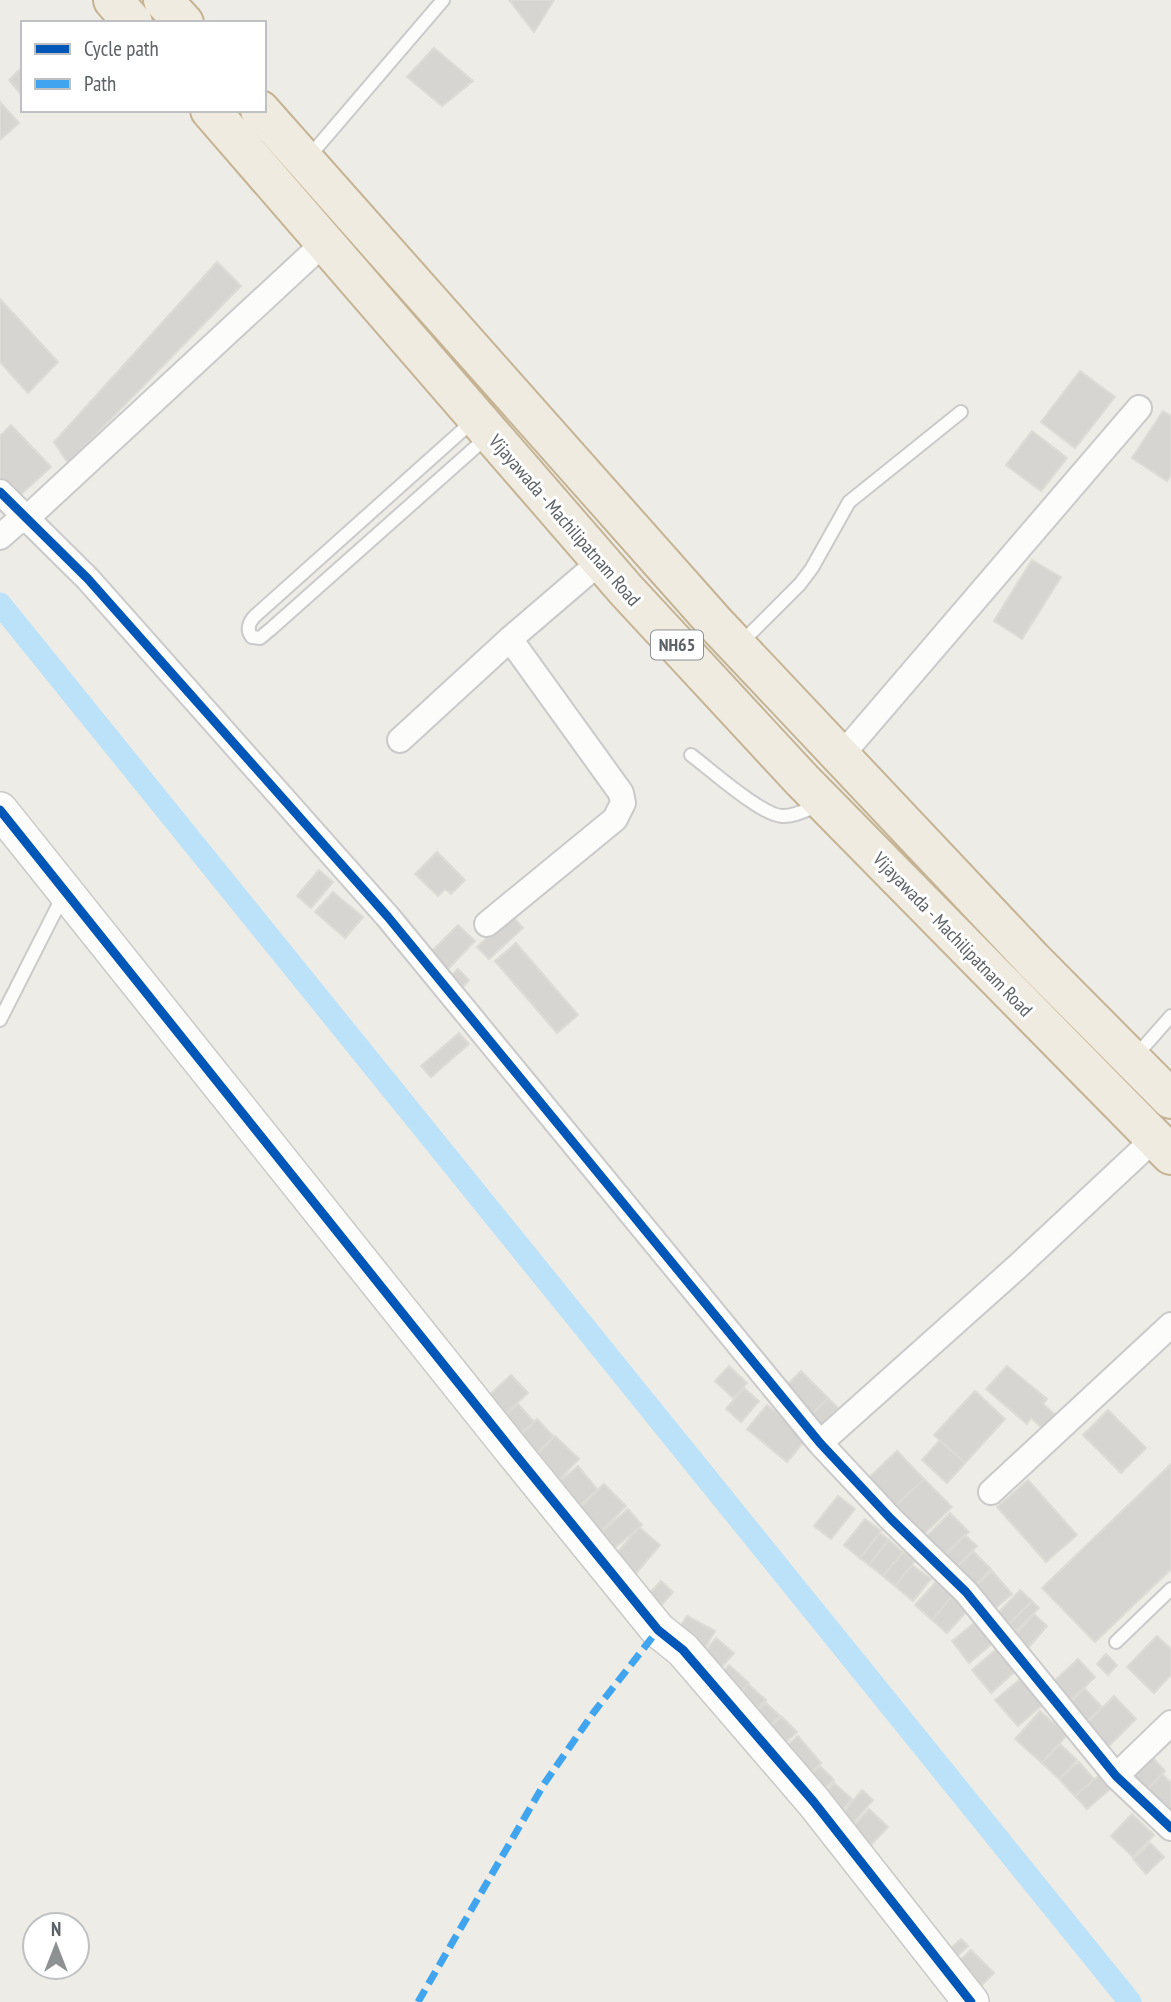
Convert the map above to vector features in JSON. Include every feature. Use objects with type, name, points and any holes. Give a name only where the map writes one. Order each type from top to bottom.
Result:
[{"type":"highway","points":[[113,0],[131,21]]},
{"type":"highway","points":[[163,0],[182,21]]},
{"type":"highway","name":"Vijayawada - Machilipatnam Road","points":[[212,112],[601,561],[825,803],[1162,1147]]},
{"type":"highway","name":"Vijayawada - Machilipatnam Road","points":[[262,112],[737,647],[1032,959],[1171,1100]]},
{"type":"street","points":[[14,526],[325,242]]},
{"type":"street","points":[[840,757],[1139,408]]},
{"type":"street","points":[[0,492],[14,526],[88,579],[150,647],[388,917],[820,1443],[891,1519],[966,1592],[1116,1776],[1171,1828]]},
{"type":"street","points":[[400,740],[510,639],[601,561]]},
{"type":"street","points":[[487,924],[615,819],[623,803],[621,793],[510,639]]},
{"type":"street","points":[[0,810],[658,1630],[684,1650],[813,1801],[971,2002]]},
{"type":"street","points":[[820,1443],[1017,1267],[1162,1147]]},
{"type":"street","points":[[991,1492],[1171,1325]]},
{"type":"street","points":[[1116,1776],[1171,1723]]},
{"type":"lane","points":[[305,162],[443,0]]},
{"type":"lane","points":[[737,647],[800,584],[849,502],[961,412]]},
{"type":"lane","points":[[483,426],[272,628],[260,638],[252,637],[248,633],[248,626],[255,616],[483,426]]},
{"type":"lane","points":[[691,755],[762,808],[776,815],[786,817],[825,803]]},
{"type":"lane","points":[[0,1020],[65,891]]},
{"type":"lane","points":[[1132,1060],[1171,1016]]},
{"type":"lane","points":[[1116,1642],[1171,1589]]},
{"type":"building","points":[[509,0],[554,0],[534,32]]},
{"type":"building","points":[[434,48],[473,81],[442,106],[407,77]]},
{"type":"building","points":[[21,68],[21,95],[9,80]]},
{"type":"building","points":[[0,102],[19,123],[0,140]]},
{"type":"building","points":[[217,262],[241,286],[68,463],[54,442]]},
{"type":"building","points":[[0,299],[58,362],[28,393],[0,362]]},
{"type":"building","points":[[1080,371],[1115,397],[1075,448],[1041,422]]},
{"type":"building","points":[[1163,411],[1171,416],[1171,475],[1167,481],[1132,458]]},
{"type":"building","points":[[11,425],[51,467],[16,499],[0,485],[0,436]]},
{"type":"building","points":[[1032,431],[1067,458],[1041,491],[1006,465]]},
{"type":"building","points":[[1032,560],[1061,577],[1022,639],[994,621]]},
{"type":"building","points":[[437,852],[465,880],[451,894],[445,889],[438,896],[415,874]]},
{"type":"building","points":[[319,870],[333,882],[311,908],[297,896]]},
{"type":"building","points":[[333,892],[363,917],[345,938],[315,912]]},
{"type":"building","points":[[511,915],[523,928],[489,959],[477,947]]},
{"type":"building","points":[[458,925],[475,941],[444,973],[427,956]]},
{"type":"building","points":[[516,943],[578,1015],[557,1033],[495,961]]},
{"type":"building","points":[[458,969],[469,980],[458,992],[446,980]]},
{"type":"building","points":[[459,1033],[469,1044],[431,1077],[421,1066]]},
{"type":"building","points":[[729,1366],[747,1383],[733,1398],[715,1381]]},
{"type":"building","points":[[1007,1366],[1047,1399],[1043,1404],[1059,1418],[1047,1432],[1031,1418],[1027,1424],[986,1389]]},
{"type":"building","points":[[801,1371],[828,1398],[809,1417],[783,1389]]},
{"type":"building","points":[[511,1375],[528,1393],[503,1416],[486,1398]]},
{"type":"building","points":[[744,1388],[759,1401],[741,1422],[726,1409]]},
{"type":"building","points":[[975,1391],[1005,1419],[965,1463],[934,1435]]},
{"type":"building","points":[[828,1398],[839,1409],[820,1428],[809,1417]]},
{"type":"building","points":[[518,1404],[534,1422],[519,1435],[503,1417]]},
{"type":"building","points":[[767,1405],[807,1438],[787,1462],[747,1429]]},
{"type":"building","points":[[1108,1410],[1146,1448],[1121,1473],[1083,1435]]},
{"type":"building","points":[[537,1419],[554,1437],[531,1459],[514,1441]]},
{"type":"building","points":[[555,1436],[579,1459],[555,1484],[531,1461]]},
{"type":"building","points":[[940,1440],[965,1463],[947,1483],[922,1460]]},
{"type":"building","points":[[897,1451],[924,1479],[890,1511],[863,1483]]},
{"type":"building","points":[[1171,1464],[1171,1569],[1095,1642],[1042,1588]]},
{"type":"building","points":[[578,1466],[598,1490],[573,1511],[553,1487]]},
{"type":"building","points":[[924,1479],[952,1507],[918,1540],[890,1511]]},
{"type":"building","points":[[1028,1480],[1077,1535],[1046,1562],[997,1507]]},
{"type":"building","points":[[604,1484],[626,1506],[599,1533],[577,1510]]},
{"type":"building","points":[[838,1496],[855,1509],[831,1539],[814,1526]]},
{"type":"building","points":[[628,1509],[642,1525],[606,1555],[593,1539]]},
{"type":"building","points":[[950,1513],[969,1532],[939,1560],[921,1542]]},
{"type":"building","points":[[865,1519],[881,1531],[860,1558],[844,1545]]},
{"type":"building","points":[[639,1527],[660,1545],[632,1578],[611,1560]]},
{"type":"building","points":[[880,1533],[889,1540],[869,1565],[860,1558]]},
{"type":"building","points":[[965,1535],[977,1546],[953,1571],[941,1559]]},
{"type":"building","points":[[889,1540],[903,1552],[883,1576],[869,1565]]},
{"type":"building","points":[[973,1551],[991,1569],[972,1589],[953,1571]]},
{"type":"building","points":[[903,1552],[915,1561],[895,1586],[883,1576]]},
{"type":"building","points":[[912,1565],[931,1579],[913,1601],[895,1586]]},
{"type":"building","points":[[992,1571],[1012,1594],[992,1611],[972,1589]]},
{"type":"building","points":[[661,1581],[673,1592],[659,1608],[647,1596]]},
{"type":"building","points":[[936,1582],[952,1596],[932,1620],[915,1605]]},
{"type":"building","points":[[1020,1590],[1032,1601],[1009,1624],[998,1613]]},
{"type":"building","points":[[952,1596],[968,1610],[947,1633],[932,1620]]},
{"type":"building","points":[[1032,1601],[1039,1608],[1016,1631],[1009,1624]]},
{"type":"building","points":[[1034,1614],[1047,1626],[1029,1647],[1015,1635]]},
{"type":"building","points":[[687,1616],[715,1631],[704,1650],[676,1633]]},
{"type":"building","points":[[977,1621],[994,1642],[969,1663],[952,1641]]},
{"type":"building","points":[[1157,1636],[1171,1649],[1171,1675],[1154,1693],[1127,1667]]},
{"type":"building","points":[[716,1638],[734,1653],[716,1674],[699,1659]]},
{"type":"building","points":[[1000,1646],[1019,1668],[991,1693],[972,1670]]},
{"type":"building","points":[[1106,1654],[1117,1665],[1108,1675],[1097,1664]]},
{"type":"building","points":[[1078,1659],[1095,1677],[1070,1701],[1052,1683]]},
{"type":"building","points":[[729,1665],[749,1683],[738,1695],[718,1677]]},
{"type":"building","points":[[1024,1676],[1047,1701],[1018,1726],[995,1700]]},
{"type":"building","points":[[748,1684],[766,1700],[754,1713],[737,1697]]},
{"type":"building","points":[[1085,1689],[1102,1707],[1082,1726],[1064,1708]]},
{"type":"building","points":[[1114,1696],[1136,1719],[1103,1752],[1081,1729]]},
{"type":"building","points":[[766,1703],[780,1716],[766,1730],[752,1717]]},
{"type":"building","points":[[1040,1711],[1067,1735],[1042,1763],[1015,1739]]},
{"type":"building","points":[[781,1716],[797,1732],[780,1748],[764,1733]]},
{"type":"building","points":[[798,1736],[821,1763],[805,1778],[781,1751]]},
{"type":"building","points":[[1060,1744],[1077,1760],[1059,1779],[1042,1763]]},
{"type":"building","points":[[1153,1758],[1165,1771],[1143,1794],[1130,1782]]},
{"type":"building","points":[[1079,1762],[1094,1779],[1075,1796],[1059,1779]]},
{"type":"building","points":[[820,1766],[834,1780],[819,1794],[805,1780]]},
{"type":"building","points":[[1104,1771],[1116,1784],[1087,1809],[1075,1796]]},
{"type":"building","points":[[1162,1774],[1171,1783],[1171,1817],[1143,1794]]},
{"type":"building","points":[[834,1783],[852,1799],[837,1817],[818,1800]]},
{"type":"building","points":[[862,1790],[873,1800],[847,1830],[836,1821]]},
{"type":"building","points":[[869,1809],[888,1827],[868,1848],[849,1831]]},
{"type":"building","points":[[1132,1814],[1154,1835],[1133,1857],[1111,1836]]},
{"type":"building","points":[[1150,1843],[1164,1857],[1146,1874],[1133,1859]]},
{"type":"building","points":[[961,1939],[968,1946],[952,1961],[945,1953]]},
{"type":"building","points":[[971,1950],[994,1973],[976,1991],[953,1967]]},
{"type":"waterway","points":[[0,604],[1130,2002]]},
{"type":"marked path","points":[[418,2002],[544,1784],[594,1712],[658,1630]]},
{"type":"cycle path","points":[[0,492],[88,579],[388,917],[820,1443],[891,1519],[966,1592],[1116,1776],[1171,1828]]},
{"type":"cycle path","points":[[0,810],[658,1630],[683,1650],[813,1801],[971,2002]]}]
